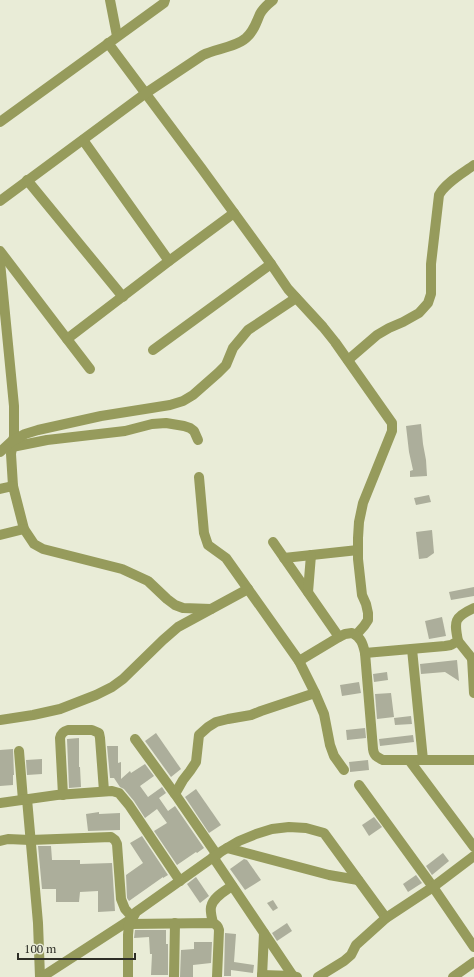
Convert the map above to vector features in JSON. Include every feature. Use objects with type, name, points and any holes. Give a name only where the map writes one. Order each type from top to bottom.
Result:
[{"type":"street","points":[[110,0],[117,36]]},
{"type":"street","points":[[0,122],[164,3],[165,0]]},
{"type":"street","points":[[0,200],[146,93],[203,54],[240,42],[246,38],[256,25],[261,13],[273,0]]},
{"type":"street","points":[[108,43],[234,213],[288,289],[323,327],[392,423],[392,431],[363,503],[359,522],[358,559],[362,595],[366,604],[368,620],[356,635]]},
{"type":"street","points":[[83,140],[169,261]]},
{"type":"street","points":[[348,360],[377,335],[419,313],[428,304],[431,294],[431,264],[440,195],[442,190],[448,184],[474,165]]},
{"type":"street","points":[[27,180],[123,297]]},
{"type":"street","points":[[67,339],[234,213]]},
{"type":"street","points":[[0,251],[90,369]]},
{"type":"street","points":[[0,262],[14,406],[14,436],[11,454],[13,486],[24,530],[34,544],[43,548],[122,569],[148,581],[175,605],[183,608],[211,609]]},
{"type":"street","points":[[153,350],[271,264]]},
{"type":"street","points":[[0,452],[25,434],[38,430],[101,416],[170,405],[183,401],[208,383],[226,365],[233,348],[248,330],[296,298]]},
{"type":"street","points":[[12,444],[126,432],[152,424],[166,423],[190,428],[194,431],[198,440]]},
{"type":"street","points":[[199,477],[204,533],[208,546],[226,558],[299,661],[324,714],[330,746],[334,756],[344,770]]},
{"type":"street","points":[[0,489],[13,486]]},
{"type":"street","points":[[0,535],[24,530]]},
{"type":"street","points":[[274,542],[338,637]]},
{"type":"street","points":[[284,558],[358,550]]},
{"type":"street","points":[[308,592],[311,555]]},
{"type":"street","points":[[0,720],[60,710],[96,696],[123,679],[178,627],[248,589]]},
{"type":"street","points":[[474,608],[461,615],[457,619],[455,627],[458,641],[473,659],[474,693]]},
{"type":"street","points":[[299,661],[338,637],[352,633],[356,635],[360,638],[365,653],[372,749],[374,754],[383,760],[474,760]]},
{"type":"street","points":[[365,653],[445,646],[451,645],[458,641]]},
{"type":"street","points":[[412,649],[423,760]]},
{"type":"street","points":[[175,794],[196,762],[199,736],[208,727],[216,722],[251,715],[315,693]]},
{"type":"street","points":[[63,794],[60,738],[61,734],[68,730],[92,730],[99,733],[104,791]]},
{"type":"street","points":[[135,739],[175,794],[215,856],[232,886],[295,976]]},
{"type":"street","points":[[19,751],[30,840],[38,923],[41,977],[131,921],[216,924],[218,927],[217,977]]},
{"type":"street","points":[[409,760],[474,847]]},
{"type":"street","points":[[359,785],[433,887],[474,947]]},
{"type":"street","points":[[0,803],[63,794],[104,791],[119,793],[125,799],[180,881]]},
{"type":"street","points":[[128,977],[128,935],[131,921],[136,912],[227,848],[256,834],[272,829],[289,827],[306,828],[324,833],[386,918]]},
{"type":"street","points":[[0,841],[8,839],[30,840],[111,837],[117,844],[121,899],[131,921]]},
{"type":"street","points":[[227,848],[329,875],[358,880]]},
{"type":"street","points":[[318,977],[351,955],[356,945],[386,918],[433,887],[474,856]]},
{"type":"street","points":[[213,923],[210,908],[218,897],[232,886]]},
{"type":"street","points":[[174,977],[175,923]]},
{"type":"street","points":[[264,933],[262,976],[295,976]]},
{"type":"street","points":[[453,977],[474,962]]},
{"type":"building","points":[[421,424],[427,476],[410,477],[410,471],[413,470],[406,426]]},
{"type":"building","points":[[429,495],[431,502],[416,505],[414,498]]},
{"type":"building","points":[[432,530],[434,553],[427,558],[419,559],[416,532]]},
{"type":"building","points":[[474,587],[474,596],[451,600],[449,592]]},
{"type":"building","points":[[442,617],[446,636],[429,639],[425,621]]},
{"type":"building","points":[[457,660],[459,681],[445,672],[421,674],[420,664]]},
{"type":"building","points":[[387,672],[388,680],[374,682],[373,674]]},
{"type":"building","points":[[359,682],[361,693],[342,696],[340,685]]},
{"type":"building","points":[[391,693],[394,717],[377,719],[375,694]]},
{"type":"building","points":[[411,716],[412,724],[395,725],[394,718]]},
{"type":"building","points":[[365,728],[366,738],[347,740],[346,730]]},
{"type":"building","points":[[156,733],[181,769],[171,777],[145,741]]},
{"type":"building","points":[[413,735],[414,742],[380,746],[379,739]]},
{"type":"building","points":[[79,738],[81,787],[69,788],[67,739]]},
{"type":"building","points":[[107,746],[118,746],[118,763],[121,762],[121,779],[130,771],[131,773],[145,764],[154,776],[140,786],[148,797],[162,787],[166,793],[159,798],[168,811],[175,806],[204,848],[177,865],[154,831],[167,823],[157,809],[145,818],[124,789],[120,787],[114,778],[110,778]]},
{"type":"building","points":[[13,749],[13,785],[0,786],[0,750]]},
{"type":"building","points":[[42,759],[42,774],[27,775],[26,760]]},
{"type":"building","points":[[368,760],[369,770],[350,772],[349,762]]},
{"type":"building","points":[[196,789],[221,825],[209,833],[185,797]]},
{"type":"building","points":[[99,812],[99,814],[120,813],[120,830],[88,831],[86,814]]},
{"type":"building","points":[[374,817],[382,827],[369,836],[362,825]]},
{"type":"building","points":[[142,836],[168,875],[129,901],[127,898],[126,875],[143,863],[130,843]]},
{"type":"building","points":[[38,846],[51,846],[52,860],[80,860],[80,864],[112,863],[115,911],[98,912],[98,891],[80,892],[79,902],[56,902],[56,889],[42,889]]},
{"type":"building","points":[[443,853],[449,861],[432,875],[426,866]]},
{"type":"building","points":[[244,859],[247,860],[261,880],[245,890],[230,869]]},
{"type":"building","points":[[416,875],[422,883],[408,892],[403,884]]},
{"type":"building","points":[[196,877],[209,896],[200,903],[187,884]]},
{"type":"building","points":[[273,900],[278,908],[273,911],[267,903]]},
{"type":"building","points":[[287,923],[292,931],[277,941],[272,933]]},
{"type":"building","points":[[135,930],[166,930],[166,944],[168,944],[168,975],[151,975],[152,954],[150,954],[149,937],[134,938]]},
{"type":"building","points":[[225,933],[236,934],[234,962],[254,965],[253,973],[231,970],[231,976],[224,976]]},
{"type":"building","points":[[194,942],[212,942],[211,963],[193,965],[193,977],[180,977],[181,950],[194,949]]}]
